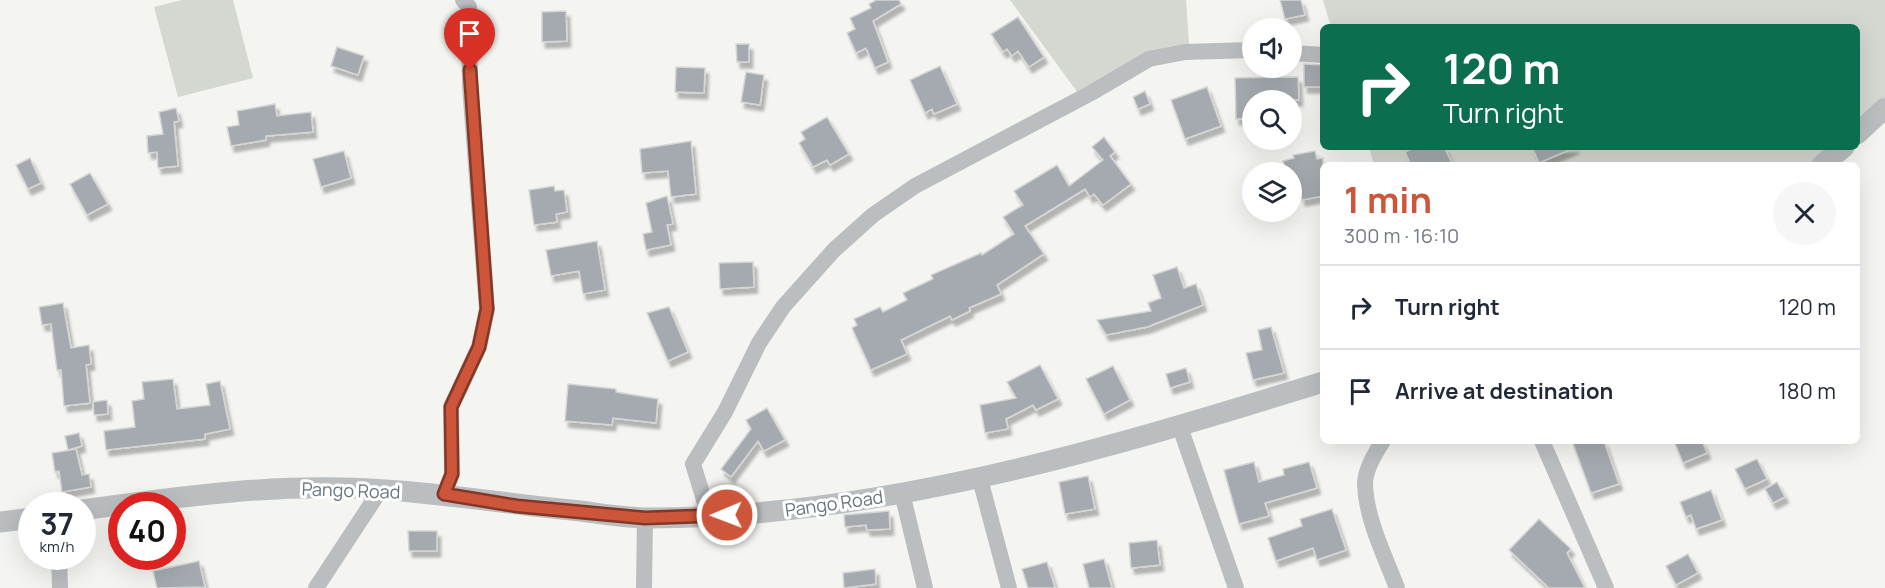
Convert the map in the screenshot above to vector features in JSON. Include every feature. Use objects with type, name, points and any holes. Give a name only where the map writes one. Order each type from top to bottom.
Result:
[{"type":"street","points":[[444,494],[452,474],[451,407],[479,347],[487,309],[470,86],[469,8],[463,0]]},
{"type":"street","points":[[709,516],[693,464],[725,412],[759,343],[783,307],[834,250],[873,215],[915,186],[1091,93],[1149,59],[1185,52],[1242,50]]},
{"type":"street","points":[[1302,54],[1320,55]]},
{"type":"street","points":[[1860,131],[1885,108]]},
{"type":"street","points":[[1826,162],[1840,150]]},
{"type":"street","name":"Pango Road","points":[[96,508],[246,490],[381,489],[444,494],[517,506],[645,518],[745,515],[866,500],[980,479],[1136,436],[1180,427],[1320,383]]},
{"type":"street","points":[[1180,427],[1236,588]]},
{"type":"street","points":[[1381,444],[1374,456],[1365,482],[1369,510],[1397,588]]},
{"type":"street","points":[[1543,444],[1606,588]]},
{"type":"street","points":[[980,479],[1009,588]]},
{"type":"street","points":[[316,588],[381,489]]},
{"type":"street","points":[[902,493],[926,588]]},
{"type":"street","points":[[645,518],[645,588]]},
{"type":"street","points":[[0,522],[18,520]]},
{"type":"street","points":[[59,570],[60,588]]},
{"type":"shaded area","points":[[182,0],[233,0],[253,78],[178,97],[154,7]]},
{"type":"shaded area","points":[[1010,0],[1186,0],[1189,44],[1078,93]]},
{"type":"shaded area","points":[[1323,0],[1885,0],[1885,99],[1860,123],[1860,24],[1330,24]]},
{"type":"shaded area","points":[[1370,150],[1828,150],[1814,162],[1373,162]]},
{"type":"building","points":[[876,0],[899,0],[901,4],[873,21],[888,62],[875,68],[866,48],[856,53],[847,33],[855,29],[850,18],[871,8],[869,4]]},
{"type":"building","points":[[1280,0],[1301,0],[1305,15],[1285,18]]},
{"type":"building","points":[[566,11],[567,41],[542,42],[542,12]]},
{"type":"building","points":[[1018,17],[1044,57],[1029,67],[1018,51],[1012,56],[1007,49],[1003,52],[991,34]]},
{"type":"building","points":[[736,44],[749,44],[749,62],[737,62]]},
{"type":"building","points":[[337,47],[364,56],[358,75],[331,66]]},
{"type":"building","points":[[1304,64],[1320,65],[1320,87],[1304,87]]},
{"type":"building","points":[[940,66],[957,104],[934,114],[932,109],[925,113],[910,80]]},
{"type":"building","points":[[676,67],[705,68],[704,93],[675,92]]},
{"type":"building","points":[[746,72],[764,75],[760,105],[741,102]]},
{"type":"building","points":[[1235,78],[1298,78],[1299,90],[1242,90],[1242,119],[1236,119]]},
{"type":"building","points":[[1207,87],[1221,126],[1185,139],[1171,100]]},
{"type":"building","points":[[1145,91],[1150,104],[1138,109],[1133,97]]},
{"type":"building","points":[[275,104],[277,116],[311,112],[313,132],[266,136],[266,140],[231,146],[227,127],[239,125],[237,111]]},
{"type":"building","points":[[176,108],[179,121],[174,122],[178,166],[158,168],[157,152],[148,153],[147,136],[163,134],[159,112]]},
{"type":"building","points":[[827,117],[849,154],[830,165],[827,160],[813,167],[799,143],[805,139],[801,132]]},
{"type":"building","points":[[1104,137],[1115,152],[1110,156],[1131,184],[1103,205],[1094,194],[1090,197],[1085,189],[1025,226],[1044,254],[997,285],[1001,294],[969,308],[970,311],[952,320],[950,316],[901,340],[907,354],[871,370],[852,328],[857,325],[854,319],[880,307],[883,312],[907,300],[903,293],[933,279],[931,275],[981,253],[982,255],[1014,234],[1003,217],[1023,205],[1014,191],[1057,165],[1069,186],[1103,160],[1092,147]]},
{"type":"building","points":[[691,141],[696,194],[671,197],[668,171],[642,173],[640,149]]},
{"type":"building","points":[[1409,150],[1446,150],[1452,162],[1410,162],[1405,152]]},
{"type":"building","points":[[1533,150],[1569,150],[1541,162],[1539,162]]},
{"type":"building","points":[[344,151],[351,178],[321,187],[313,159]]},
{"type":"building","points":[[1315,151],[1317,159],[1323,158],[1323,162],[1320,162],[1320,197],[1302,200],[1302,162],[1283,161],[1294,158],[1293,155]]},
{"type":"building","points":[[30,158],[41,183],[28,189],[16,165]]},
{"type":"building","points":[[90,173],[108,204],[87,215],[70,184]]},
{"type":"building","points":[[554,186],[555,191],[564,190],[567,212],[556,214],[557,222],[534,225],[529,190]]},
{"type":"building","points":[[667,196],[673,224],[667,225],[671,245],[646,250],[643,234],[652,232],[646,203]]},
{"type":"building","points":[[597,241],[605,290],[583,294],[579,271],[551,276],[546,250]]},
{"type":"building","points":[[753,262],[754,287],[720,289],[719,263]]},
{"type":"building","points":[[1177,267],[1184,288],[1196,284],[1203,305],[1147,327],[1106,335],[1097,320],[1151,311],[1148,303],[1161,298],[1153,275]]},
{"type":"building","points":[[63,303],[71,348],[89,345],[91,364],[86,365],[90,403],[64,406],[61,370],[57,370],[51,324],[42,325],[39,307]]},
{"type":"building","points":[[669,307],[688,352],[668,361],[647,313]]},
{"type":"building","points":[[1271,327],[1284,373],[1253,380],[1246,353],[1262,350],[1258,330]]},
{"type":"building","points":[[1040,365],[1058,399],[1036,410],[1033,405],[1006,419],[1008,429],[985,433],[980,405],[1016,398],[1007,382]]},
{"type":"building","points":[[1113,366],[1130,400],[1104,414],[1086,379]]},
{"type":"building","points":[[1186,368],[1190,382],[1170,388],[1166,374]]},
{"type":"building","points":[[173,379],[177,409],[210,405],[206,384],[220,381],[230,429],[205,434],[205,439],[106,450],[104,431],[135,427],[132,401],[144,399],[142,382]]},
{"type":"building","points":[[568,384],[616,389],[616,392],[658,399],[656,423],[613,418],[612,425],[565,421]]},
{"type":"building","points":[[107,400],[108,414],[94,415],[93,402]]},
{"type":"building","points":[[767,408],[785,440],[764,451],[758,441],[731,477],[721,469],[751,429],[746,420]]},
{"type":"building","points":[[79,433],[82,446],[68,450],[65,436]]},
{"type":"building","points":[[1573,444],[1605,444],[1619,484],[1591,493]]},
{"type":"building","points":[[1675,444],[1703,444],[1707,453],[1683,463]]},
{"type":"building","points":[[76,449],[82,475],[89,474],[91,487],[62,492],[59,471],[55,472],[52,453]]},
{"type":"building","points":[[1757,459],[1767,479],[1745,489],[1735,469]]},
{"type":"building","points":[[1254,462],[1259,482],[1284,475],[1283,469],[1309,462],[1317,488],[1265,503],[1269,516],[1239,524],[1224,470]]},
{"type":"building","points":[[1088,476],[1095,509],[1065,514],[1059,482]]},
{"type":"building","points":[[1777,482],[1785,497],[1773,503],[1765,489]]},
{"type":"building","points":[[1711,490],[1722,520],[1696,529],[1691,515],[1686,517],[1680,502]]},
{"type":"building","points":[[1332,509],[1346,550],[1317,560],[1313,548],[1276,561],[1268,538],[1302,526],[1300,519]]},
{"type":"building","points":[[889,511],[890,529],[867,530],[866,525],[845,527],[844,515]]},
{"type":"building","points":[[1539,519],[1571,549],[1567,553],[1585,588],[1549,588],[1509,550]]},
{"type":"building","points":[[408,531],[437,531],[437,551],[409,551]]},
{"type":"building","points":[[1157,540],[1160,565],[1131,568],[1129,543]]},
{"type":"building","points":[[1688,554],[1698,573],[1676,585],[1666,566]]},
{"type":"building","points":[[1104,559],[1112,588],[1089,588],[1083,564]]},
{"type":"building","points":[[199,561],[205,587],[157,588],[153,571],[186,570],[186,564]]},
{"type":"building","points":[[1047,562],[1055,588],[1028,588],[1022,569]]},
{"type":"building","points":[[875,569],[876,584],[844,588],[843,573]]},
{"type":"route","points":[[470,70],[487,309],[479,347],[451,407],[452,474],[444,494],[517,506],[645,518],[727,515]]}]
